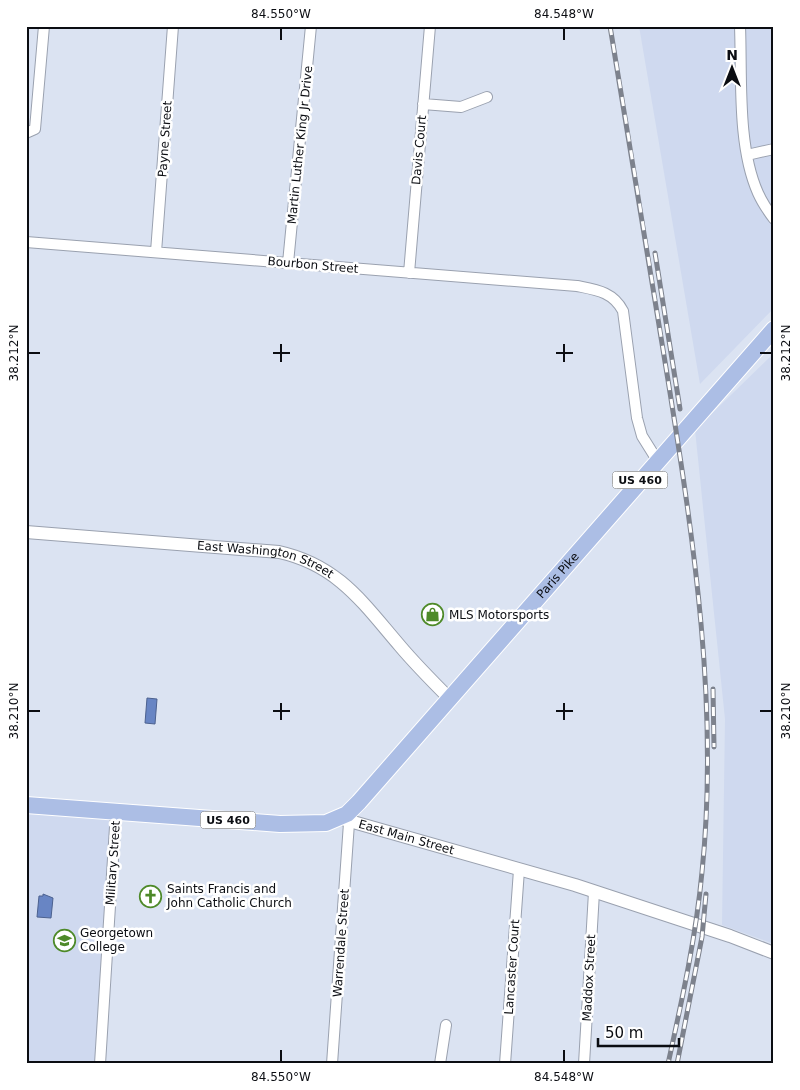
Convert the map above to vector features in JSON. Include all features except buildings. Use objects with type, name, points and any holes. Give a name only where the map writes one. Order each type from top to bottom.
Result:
[{"type":"main road","name":"Paris Pike","points":[[344,821],[774,328]]},
{"type":"main road","name":"East Main Street","points":[[26,805],[280,824],[318,824],[344,821]]},
{"type":"street","points":[[26,133],[35,129],[44,26]]},
{"type":"street","name":"Payne Street","points":[[156,252],[173,26]]},
{"type":"street","name":"Martin Luther King Jr Drive","points":[[288,263],[312,26]]},
{"type":"street","name":"Davis Court","points":[[409,273],[430,26]]},
{"type":"street","points":[[740,26],[744,131],[747,155],[758,193],[774,219]]},
{"type":"street","points":[[423,104],[461,107],[487,97]]},
{"type":"street","points":[[747,155],[774,148]]},
{"type":"street","name":"Bourbon Street","points":[[26,242],[577,286],[605,292],[619,303],[623,311],[637,418],[642,436],[657,460]]},
{"type":"street","name":"East Washington Street","points":[[26,532],[279,552],[314,563],[348,586],[416,665],[450,699]]},
{"type":"street","name":"Military Street","points":[[100,1064],[116,811]]},
{"type":"street","name":"East Main Street","points":[[344,821],[594,892],[730,936],[774,953]]},
{"type":"street","name":"Warrendale Street","points":[[332,1064],[344,821]]},
{"type":"street","name":"Lancaster Court","points":[[505,1064],[519,870]]},
{"type":"street","name":"Maddox Street","points":[[584,1064],[594,892]]},
{"type":"street","points":[[440,1064],[446,1025]]},
{"type":"shaded area","points":[[639,26],[774,26],[774,308],[700,384]]},
{"type":"shaded area","points":[[774,353],[774,944],[722,925],[725,719],[695,430]]},
{"type":"shaded area","name":"Georgetown College","points":[[26,810],[111,816],[95,1064],[26,1064]]},
{"type":"water","points":[[147,698],[157,699],[155,724],[145,723]]},
{"type":"water","points":[[43,894],[53,898],[51,918],[37,917],[39,896],[43,896]]},
{"type":"railway","points":[[610,26],[687,502],[695,563],[706,687],[708,748],[702,872],[692,944],[668,1064]]},
{"type":"railway","points":[[655,253],[680,409]]},
{"type":"railway","points":[[713,689],[714,747]]},
{"type":"railway","points":[[677,1064],[702,937],[706,894]]},
{"type":"place","name":"MLS Motorsports","points":[[433,615]]},
{"type":"place","name":"Saints Francis and John Catholic Church","points":[[151,896]]},
{"type":"place","name":"Georgetown College","points":[[64,940]]}]
